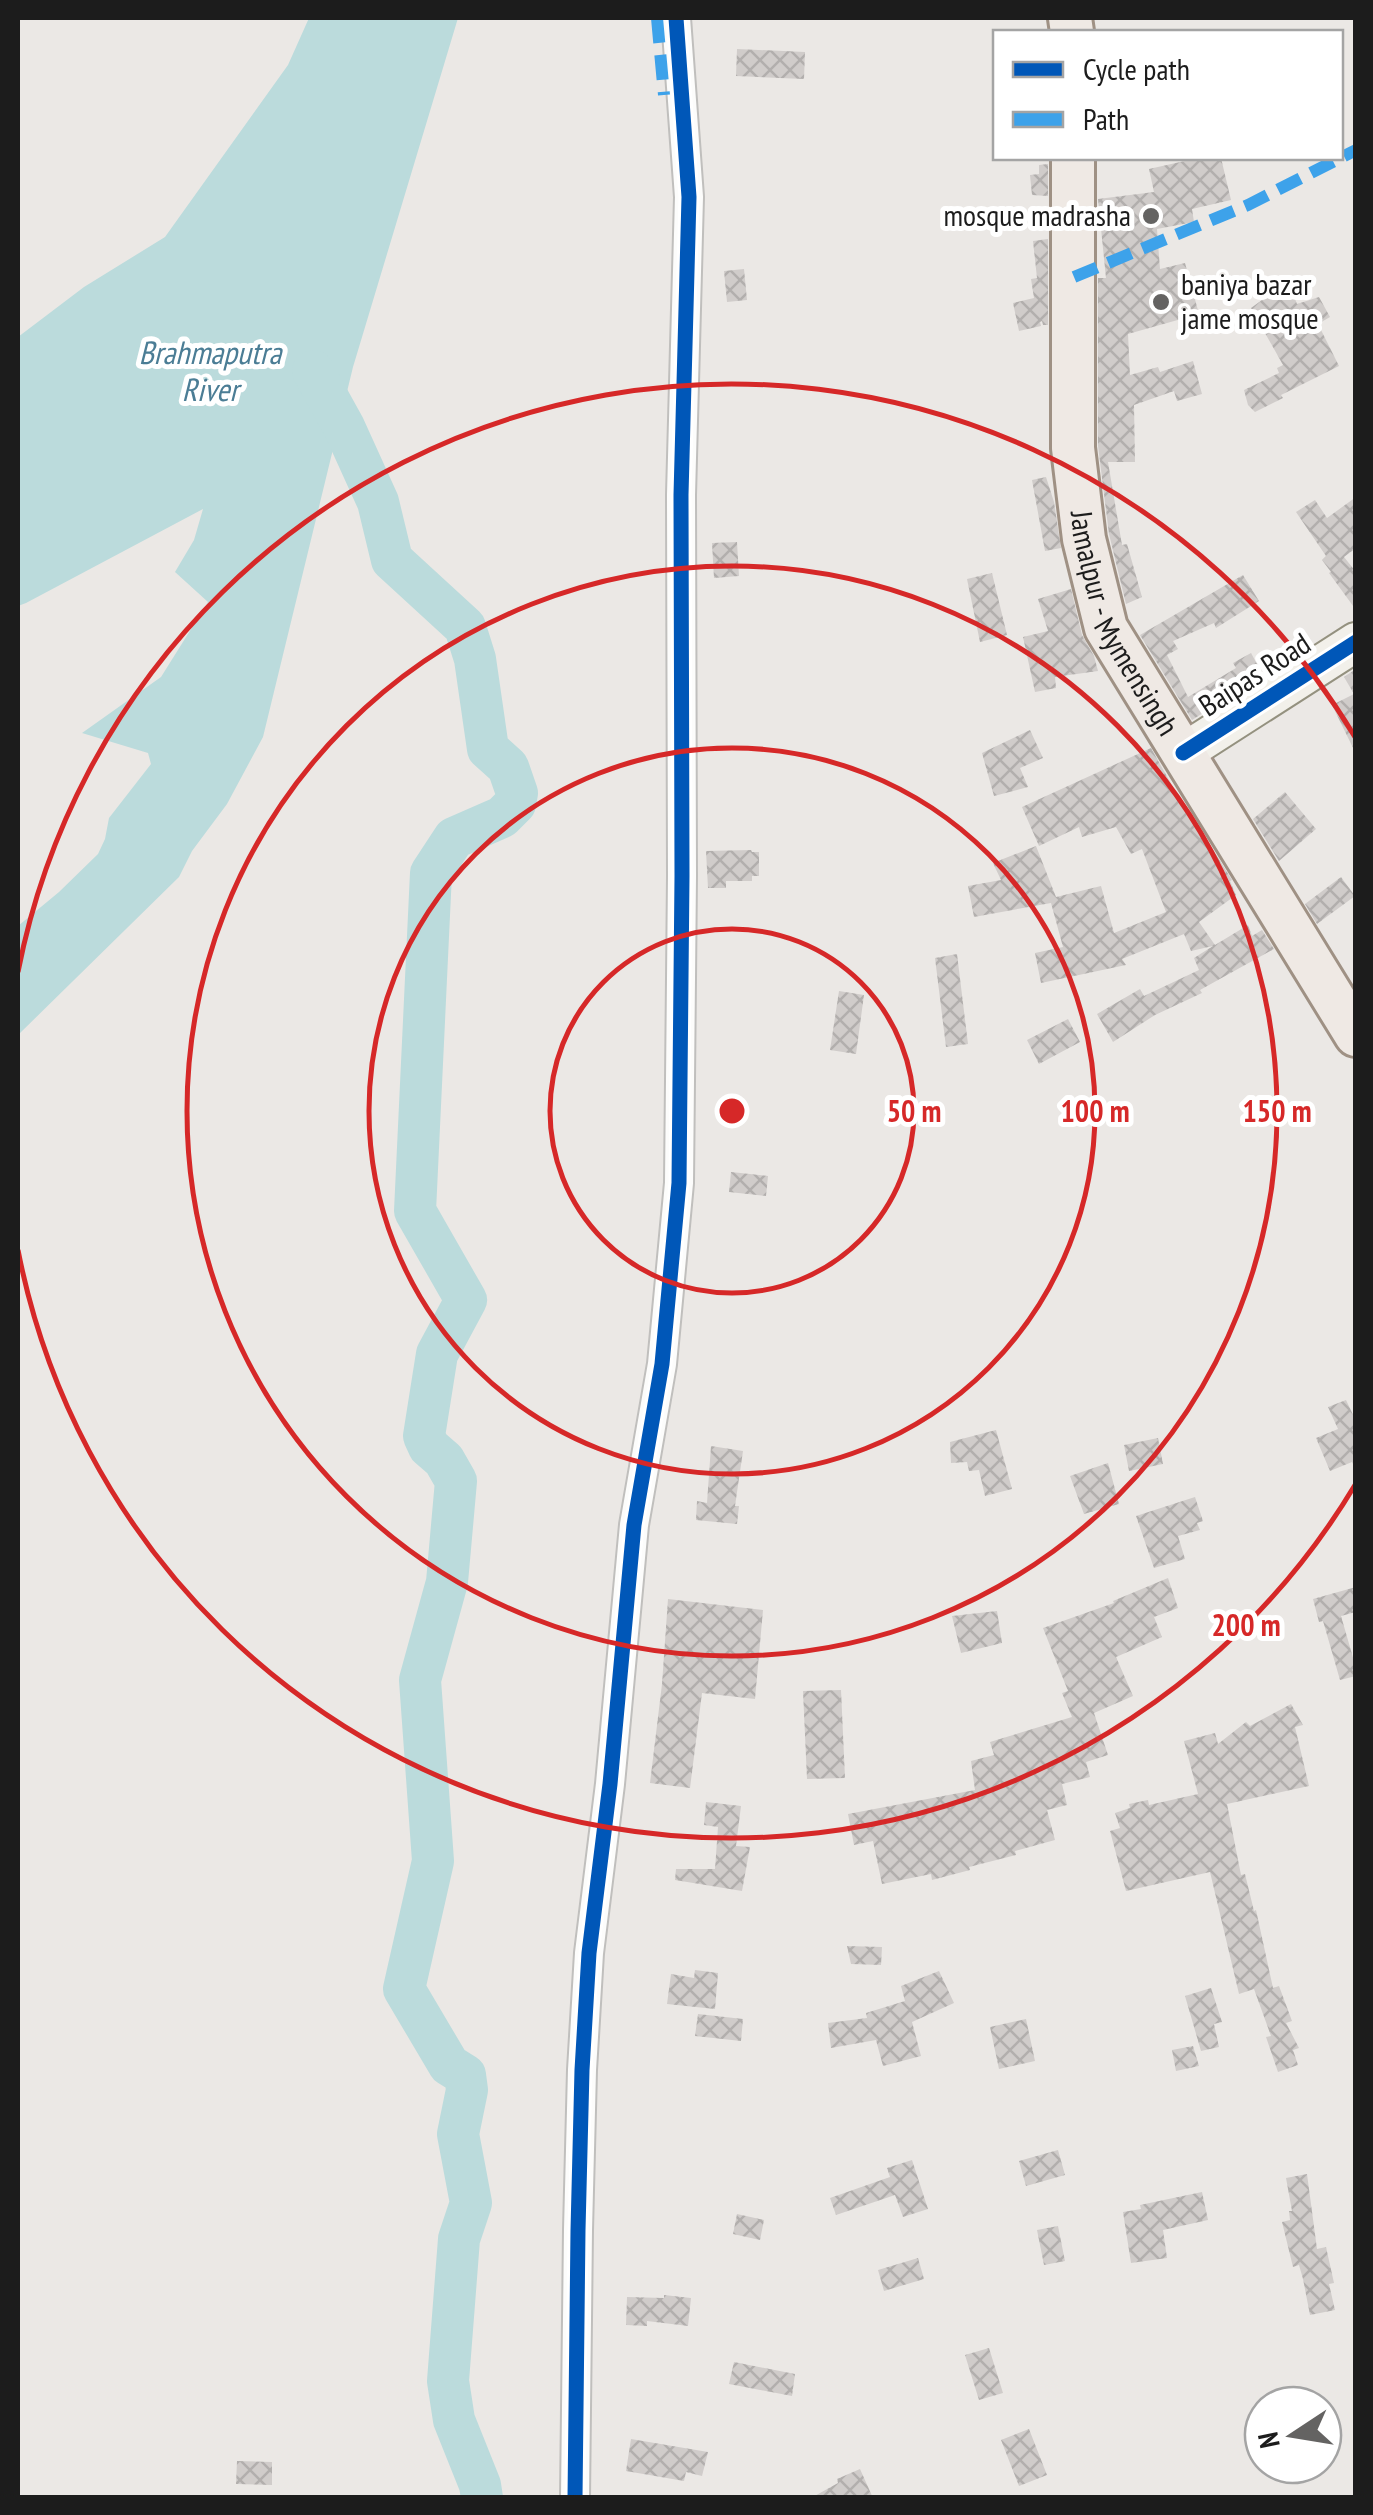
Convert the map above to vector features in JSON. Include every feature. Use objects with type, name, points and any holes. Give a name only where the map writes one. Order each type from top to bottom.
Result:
[{"type":"main road","name":"Jamalpur - Mymensingh","points":[[1073,160],[1073,448],[1084,539],[1106,628],[1356,1035]]},
{"type":"street","points":[[575,2498],[582,2070],[589,1953],[610,1784],[634,1525],[662,1364],[679,1184],[681,496],[689,197],[676,18]]},
{"type":"street","name":"Baipas Road","points":[[1184,753],[1356,642]]},
{"type":"water","name":"Brahmaputra River","points":[[309,18],[458,18],[353,367],[263,737],[227,804],[192,851],[179,877],[18,1035],[18,926],[98,854],[109,818],[151,764],[148,753],[82,733],[161,677],[208,602],[175,572],[194,540],[203,509],[18,606],[18,337],[84,287],[165,237],[288,65]]},
{"type":"building","points":[[737,49],[805,52],[804,79],[736,76]]},
{"type":"building","points":[[1189,160],[1221,160],[1231,200],[1192,209],[1194,222],[1157,229],[1160,269],[1185,263],[1199,314],[1128,334],[1130,375],[1158,367],[1160,372],[1193,361],[1202,394],[1177,401],[1174,391],[1134,405],[1135,462],[1108,462],[1122,545],[1127,544],[1142,597],[1126,604],[1109,534],[1098,446],[1098,278],[1106,278],[1098,199],[1154,192],[1149,169]]},
{"type":"building","points":[[1048,164],[1048,196],[1032,195],[1030,175],[1039,174],[1039,165]]},
{"type":"building","points":[[1048,239],[1048,325],[1042,321],[1041,326],[1019,331],[1013,303],[1034,298],[1031,279],[1037,278],[1033,241]]},
{"type":"building","points":[[744,269],[747,300],[727,302],[724,271]]},
{"type":"building","points":[[1288,281],[1297,304],[1319,297],[1330,317],[1318,324],[1339,366],[1255,412],[1248,405],[1244,390],[1279,373],[1277,368],[1283,365],[1251,308]]},
{"type":"building","points":[[1046,477],[1061,548],[1045,551],[1032,480]]},
{"type":"building","points":[[1356,497],[1356,548],[1344,557],[1356,572],[1356,610],[1329,573],[1322,560],[1326,556],[1296,512],[1315,500],[1327,518]]},
{"type":"building","points":[[737,542],[739,576],[714,578],[712,543]]},
{"type":"building","points":[[992,573],[1007,635],[980,642],[967,579]]},
{"type":"building","points":[[1243,575],[1259,601],[1216,628],[1214,623],[1173,641],[1178,649],[1167,655],[1188,697],[1236,668],[1233,663],[1251,653],[1263,675],[1192,720],[1140,635]]},
{"type":"building","points":[[1071,589],[1082,635],[1098,671],[1055,677],[1056,688],[1035,692],[1023,637],[1048,631],[1038,599]]},
{"type":"building","points":[[1356,669],[1356,754],[1332,705],[1354,694],[1344,677]]},
{"type":"building","points":[[1030,730],[1043,758],[1020,768],[1028,787],[994,796],[982,753]]},
{"type":"building","points":[[1151,748],[1191,819],[1232,880],[1236,895],[1199,922],[1215,945],[1248,925],[1252,936],[1262,930],[1274,949],[1113,1042],[1097,1014],[1140,989],[1144,996],[1199,970],[1194,958],[1213,946],[1191,951],[1184,934],[1122,959],[1126,965],[1041,983],[1035,953],[1063,947],[1051,903],[974,917],[968,886],[1001,880],[993,863],[1036,846],[1056,897],[1101,886],[1114,933],[1166,912],[1142,849],[1131,854],[1116,827],[1082,837],[1079,827],[1039,846],[1022,807]]},
{"type":"building","points":[[1285,792],[1316,829],[1279,861],[1253,819]]},
{"type":"building","points":[[706,851],[759,852],[759,876],[752,876],[752,881],[726,881],[726,888],[708,888]]},
{"type":"building","points":[[1341,877],[1355,896],[1317,924],[1305,904]]},
{"type":"building","points":[[957,954],[968,1044],[946,1047],[935,958]]},
{"type":"building","points":[[839,991],[864,995],[856,1054],[830,1050]]},
{"type":"building","points":[[1068,1019],[1080,1042],[1039,1064],[1027,1040]]},
{"type":"building","points":[[731,1172],[768,1176],[766,1196],[729,1192]]},
{"type":"building","points":[[1346,1400],[1356,1421],[1356,1470],[1352,1462],[1330,1471],[1316,1438],[1338,1429],[1328,1407]]},
{"type":"building","points":[[996,1430],[1012,1489],[985,1496],[979,1470],[969,1471],[967,1462],[951,1463],[950,1442]]},
{"type":"building","points":[[1158,1438],[1163,1464],[1129,1471],[1124,1445]]},
{"type":"building","points":[[711,1446],[743,1451],[735,1506],[739,1506],[737,1524],[696,1520],[697,1501],[707,1503]]},
{"type":"building","points":[[1108,1463],[1119,1504],[1084,1514],[1070,1476]]},
{"type":"building","points":[[1195,1497],[1203,1521],[1197,1523],[1200,1530],[1178,1536],[1185,1559],[1154,1568],[1136,1516]]},
{"type":"building","points":[[1168,1578],[1178,1608],[1154,1617],[1162,1637],[1116,1657],[1133,1696],[1094,1713],[1108,1755],[1086,1762],[1090,1777],[1062,1784],[1067,1805],[1047,1810],[1055,1840],[932,1880],[931,1874],[882,1884],[873,1841],[854,1845],[848,1814],[975,1790],[971,1761],[994,1755],[990,1742],[1072,1717],[1062,1693],[1068,1691],[1043,1628],[1114,1603]]},
{"type":"building","points":[[1356,1587],[1356,1612],[1341,1616],[1356,1676],[1340,1680],[1313,1599]]},
{"type":"building","points":[[668,1599],[763,1610],[755,1699],[702,1693],[690,1788],[650,1783]]},
{"type":"building","points":[[997,1611],[1002,1643],[961,1653],[952,1616]]},
{"type":"building","points":[[841,1690],[845,1778],[807,1779],[803,1691]]},
{"type":"building","points":[[1291,1704],[1303,1725],[1295,1727],[1309,1786],[1227,1804],[1241,1875],[1245,1874],[1256,1910],[1273,1988],[1279,1986],[1292,2021],[1286,2023],[1299,2048],[1293,2050],[1298,2065],[1278,2072],[1266,2037],[1271,2036],[1254,1989],[1239,1994],[1210,1872],[1126,1891],[1110,1831],[1120,1828],[1115,1813],[1130,1808],[1129,1804],[1148,1800],[1149,1805],[1198,1794],[1184,1741],[1215,1733],[1218,1744],[1246,1722],[1250,1726]]},
{"type":"building","points":[[706,1802],[741,1806],[736,1846],[750,1847],[742,1891],[675,1880],[676,1869],[715,1869],[718,1827],[704,1825]]},
{"type":"building","points":[[847,1946],[882,1947],[881,1965],[851,1964]]},
{"type":"building","points":[[695,1970],[718,1973],[715,2009],[667,2004],[671,1974],[694,1978]]},
{"type":"building","points":[[939,1971],[954,2003],[912,2022],[921,2056],[883,2066],[876,2040],[831,2048],[828,2023],[867,2018],[866,2013],[905,2001],[901,1986]]},
{"type":"building","points":[[1211,1988],[1222,2022],[1214,2024],[1219,2047],[1201,2051],[1185,1996]]},
{"type":"building","points":[[698,2014],[743,2019],[741,2041],[695,2036]]},
{"type":"building","points":[[1026,2019],[1035,2061],[999,2069],[990,2027]]},
{"type":"building","points":[[1193,2046],[1199,2066],[1176,2071],[1172,2050]]},
{"type":"building","points":[[1058,2150],[1065,2175],[1026,2186],[1019,2161]]},
{"type":"building","points":[[912,2160],[928,2209],[903,2217],[895,2195],[836,2215],[830,2198],[890,2177],[887,2168]]},
{"type":"building","points":[[1307,2174],[1317,2249],[1326,2247],[1335,2310],[1310,2315],[1299,2265],[1293,2267],[1282,2222],[1290,2220],[1292,2211],[1286,2178]]},
{"type":"building","points":[[1202,2192],[1208,2220],[1163,2230],[1167,2258],[1131,2263],[1123,2212]]},
{"type":"building","points":[[737,2214],[764,2220],[760,2240],[733,2234]]},
{"type":"building","points":[[1058,2226],[1065,2261],[1044,2265],[1037,2230]]},
{"type":"building","points":[[918,2258],[924,2279],[884,2291],[878,2270]]},
{"type":"building","points":[[627,2297],[691,2298],[688,2326],[647,2321],[647,2326],[626,2325]]},
{"type":"building","points":[[989,2348],[1003,2393],[979,2400],[965,2355]]},
{"type":"building","points":[[734,2362],[795,2374],[792,2396],[729,2384]]},
{"type":"building","points":[[1029,2429],[1047,2475],[1019,2486],[1001,2440]]},
{"type":"building","points":[[631,2439],[708,2452],[702,2476],[686,2472],[684,2481],[626,2471]]},
{"type":"building","points":[[237,2461],[272,2462],[272,2485],[236,2484]]},
{"type":"building","points":[[860,2469],[873,2498],[811,2498],[838,2483],[837,2479]]},
{"type":"waterway","points":[[313,371],[378,502],[392,560],[465,627],[475,659],[488,749],[508,767],[517,793],[515,804],[502,817],[454,838],[431,873],[415,1211],[466,1300],[437,1354],[424,1436],[456,1481],[447,1582],[420,1680],[433,1861],[404,1989],[449,2065],[465,2075],[467,2090],[458,2134],[471,2203],[459,2239],[448,2381],[454,2420],[482,2498]]},
{"type":"marked path","points":[[657,18],[664,95]]},
{"type":"marked path","points":[[1343,157],[1356,150]]},
{"type":"marked path","points":[[1074,277],[1248,205],[1336,160]]},
{"type":"cycle path","points":[[575,2498],[582,2070],[589,1953],[610,1784],[634,1525],[662,1364],[679,1183],[681,495],[689,197],[676,18]]},
{"type":"cycle path","points":[[1183,753],[1356,642]]},
{"type":"place","name":"mosque madrasha","points":[[1151,216]]},
{"type":"place","name":"baniya bazar jame mosque","points":[[1161,302]]}]
